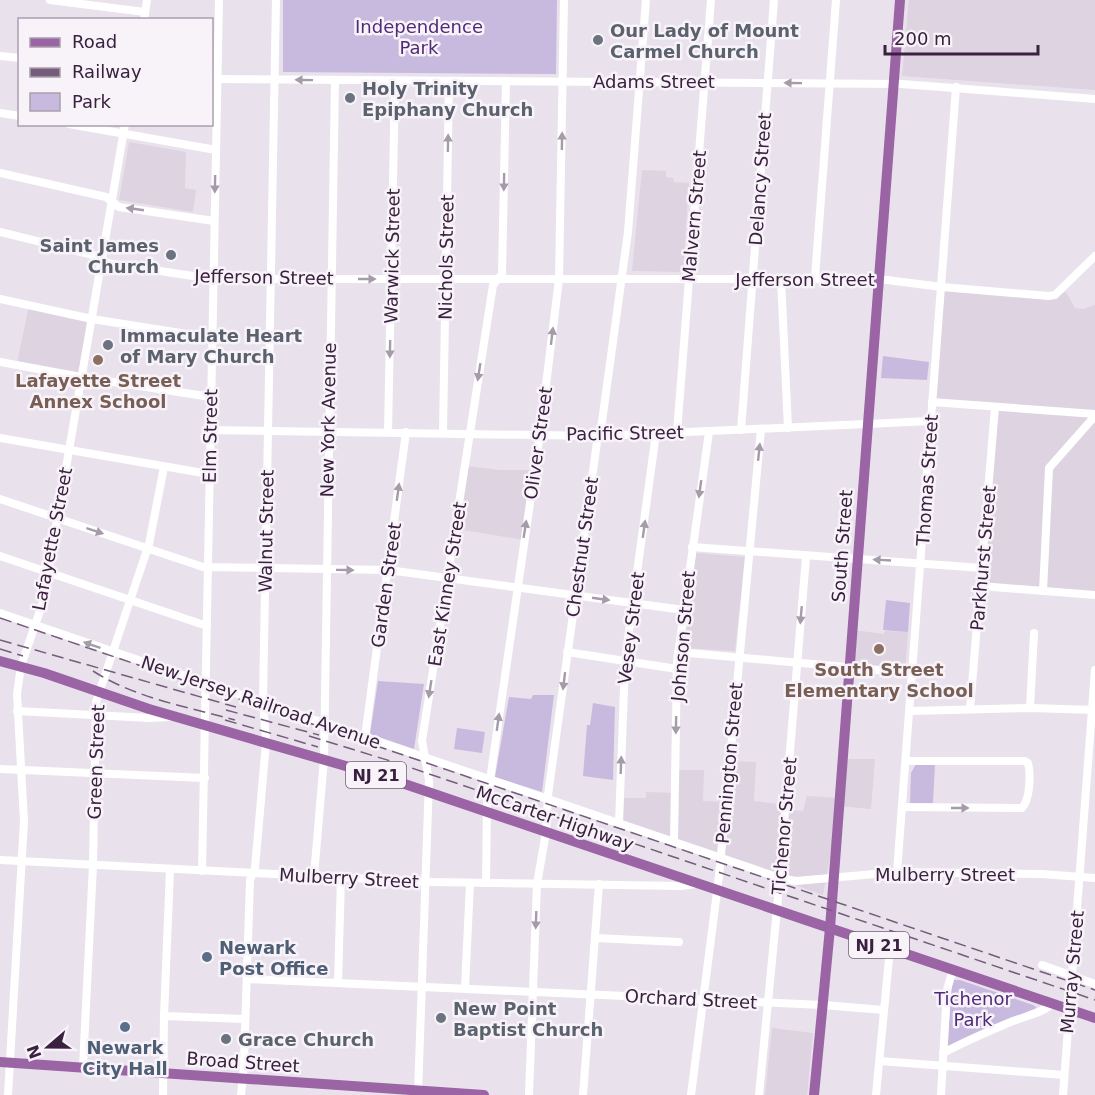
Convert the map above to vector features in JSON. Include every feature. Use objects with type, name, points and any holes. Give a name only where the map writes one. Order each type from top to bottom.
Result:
[{"type":"main road","name":"South Street","points":[[814,1095],[830,928],[900,0]]},
{"type":"main road","name":"McCarter Highway","points":[[0,661],[429,792],[1095,1018]]},
{"type":"main road","name":"Broad Street","points":[[5,1062],[243,1078],[418,1093],[484,1095]]},
{"type":"street","points":[[50,0],[144,16],[147,0]]},
{"type":"street","name":"Elm Street","points":[[202,871],[216,150],[214,79],[219,0]]},
{"type":"street","name":"Walnut Street","points":[[241,1095],[250,880],[255,868],[266,742],[263,703],[276,0]]},
{"type":"street","name":"Oliver Street","points":[[486,883],[490,780],[540,434],[559,279],[564,0]]},
{"type":"street","name":"Chestnut Street","points":[[529,1095],[537,884],[546,832],[567,652],[628,232],[646,0]]},
{"type":"street","name":"Malvern Street","points":[[677,432],[711,0]]},
{"type":"street","name":"Delancy Street","points":[[741,430],[774,0]]},
{"type":"street","points":[[815,278],[836,0]]},
{"type":"street","points":[[0,56],[18,58]]},
{"type":"street","name":"Adams Street","points":[[214,79],[894,84],[1095,99]]},
{"type":"street","name":"New York Avenue","points":[[314,876],[324,759],[335,80]]},
{"type":"street","name":"Warwick Street","points":[[388,432],[395,81]]},
{"type":"street","name":"Nichols Street","points":[[442,433],[449,81]]},
{"type":"street","name":"East Kinney Street","points":[[418,1093],[420,986],[429,792],[427,758],[422,741],[493,285],[502,274],[506,81]]},
{"type":"street","name":"Thomas Street","points":[[897,872],[911,711],[956,87]]},
{"type":"street","points":[[0,113],[18,116]]},
{"type":"street","points":[[80,126],[216,150]]},
{"type":"street","name":"Lafayette Street","points":[[8,1095],[5,1062],[24,821],[17,694],[21,666],[43,602],[125,126]]},
{"type":"street","points":[[0,173],[98,195],[119,207],[214,221]]},
{"type":"street","name":"Jefferson Street","points":[[0,232],[102,259],[107,263],[213,279],[879,279],[942,287],[1055,295],[1095,256]]},
{"type":"street","points":[[781,279],[788,428]]},
{"type":"street","points":[[0,299],[92,319],[212,338]]},
{"type":"street","points":[[0,362],[211,397]]},
{"type":"street","points":[[932,402],[1095,415]]},
{"type":"street","name":"Parkhurst Street","points":[[970,709],[995,407]]},
{"type":"street","points":[[1043,591],[1049,468],[1095,415]]},
{"type":"street","name":"Pacific Street","points":[[210,430],[599,436],[931,421]]},
{"type":"street","name":"Pennington Street","points":[[691,1095],[721,859],[761,429]]},
{"type":"street","name":"Garden Street","points":[[365,737],[406,432]]},
{"type":"street","name":"Johnson Street","points":[[674,843],[678,652],[709,432]]},
{"type":"street","name":"Vesey Street","points":[[619,824],[625,661],[656,433]]},
{"type":"street","points":[[0,438],[209,474]]},
{"type":"street","name":"Green Street","points":[[83,1067],[93,865],[96,715],[99,692],[147,548],[164,467]]},
{"type":"street","points":[[0,499],[208,567],[388,570],[684,610]]},
{"type":"street","points":[[692,547],[982,568]]},
{"type":"street","points":[[0,556],[207,626]]},
{"type":"street","name":"Tichenor Street","points":[[759,1095],[780,878],[806,556]]},
{"type":"street","points":[[980,586],[1095,595]]},
{"type":"street","name":"New Jersey Railroad Avenue","points":[[0,614],[721,859],[796,881]]},
{"type":"street","points":[[1030,708],[1034,633]]},
{"type":"street","points":[[567,652],[677,669]]},
{"type":"street","points":[[678,652],[913,673]]},
{"type":"street","name":"Murray Street","points":[[1063,1095],[1095,670]]},
{"type":"street","points":[[911,711],[1093,709]]},
{"type":"street","points":[[18,711],[149,718],[175,716]]},
{"type":"street","points":[[902,807],[1022,808],[1026,803],[1030,769],[1025,761],[907,761]]},
{"type":"street","points":[[0,769],[205,778]]},
{"type":"street","name":"Mulberry Street","points":[[0,860],[425,882],[681,886],[698,884]]},
{"type":"street","points":[[163,1095],[164,1016],[171,870]]},
{"type":"street","name":"Mulberry Street","points":[[796,881],[897,872],[1020,873],[1095,878]]},
{"type":"street","points":[[338,982],[341,878]]},
{"type":"street","points":[[465,988],[470,883]]},
{"type":"street","points":[[584,1095],[598,884]]},
{"type":"street","points":[[595,938],[679,942]]},
{"type":"street","points":[[876,1095],[890,948]]},
{"type":"street","points":[[1042,965],[1095,984]]},
{"type":"street","points":[[941,1095],[947,990],[953,969]]},
{"type":"street","name":"Orchard Street","points":[[247,979],[823,1005],[883,1010]]},
{"type":"street","points":[[944,1053],[994,1029],[1044,1010],[1052,1004]]},
{"type":"street","points":[[164,1016],[245,1020]]},
{"type":"street","points":[[880,1061],[1064,1075]]},
{"type":"shaded area","points":[[909,0],[1095,0],[1095,90],[902,76]]},
{"type":"shaded area","points":[[129,142],[186,152],[185,188],[196,190],[193,212],[119,200]]},
{"type":"shaded area","points":[[642,170],[666,171],[666,177],[673,178],[674,182],[689,183],[683,272],[632,271]]},
{"type":"shaded area","points":[[944,287],[1055,295],[1066,292],[1075,308],[1083,309],[1095,305],[1095,595],[980,586],[995,407],[932,402]]},
{"type":"shaded area","points":[[29,305],[92,319],[81,377],[17,363]]},
{"type":"shaded area","points":[[467,466],[500,470],[534,470],[524,540],[457,529]]},
{"type":"shaded area","points":[[696,553],[745,557],[735,651],[684,648]]},
{"type":"shaded area","name":"South Street Elementary School","points":[[853,630],[884,634],[885,631],[908,632],[905,672],[850,665]]},
{"type":"shaded area","points":[[844,759],[875,759],[871,809],[839,806],[823,895],[617,821],[618,798],[646,798],[646,792],[678,793],[678,770],[704,770],[703,801],[727,802],[732,761],[756,762],[754,801],[787,805],[787,810],[803,811],[807,796],[840,798]]},
{"type":"shaded area","points":[[772,1028],[813,1033],[807,1095],[765,1095]]},
{"type":"green space","name":"Independence Park","points":[[283,0],[557,0],[556,74],[283,72]]},
{"type":"green space","points":[[883,356],[929,362],[927,380],[881,378]]},
{"type":"green space","points":[[886,600],[910,603],[908,632],[883,630]]},
{"type":"green space","points":[[378,681],[424,684],[414,749],[370,734]]},
{"type":"green space","points":[[533,695],[554,695],[542,792],[495,777],[509,697],[531,699]]},
{"type":"green space","points":[[593,703],[615,707],[613,780],[583,776],[587,725],[590,725]]},
{"type":"green space","points":[[457,728],[485,732],[482,753],[454,749]]},
{"type":"green space","points":[[916,764],[935,764],[933,803],[910,804],[911,773]]},
{"type":"green space","name":"Tichenor Park","points":[[954,980],[960,980],[1037,1008],[949,1047],[947,1046]]},
{"type":"railway","points":[[0,618],[1095,990]]},
{"type":"railway","points":[[0,640],[236,707]]},
{"type":"railway","points":[[0,649],[23,656]]},
{"type":"railway","points":[[93,671],[144,695],[235,720]]},
{"type":"railway","points":[[226,710],[319,735]]},
{"type":"railway","points":[[225,720],[318,747]]},
{"type":"railway","points":[[309,736],[397,763],[1095,1000]]},
{"type":"place","name":"Our Lady of Mount Carmel Church","points":[[598,40]]},
{"type":"place","name":"Holy Trinity Epiphany Church","points":[[350,98]]},
{"type":"place","name":"Saint James Church","points":[[171,255]]},
{"type":"place","name":"Immaculate Heart of Mary Church","points":[[108,345]]},
{"type":"place","name":"Lafayette Street Annex School","points":[[98,360]]},
{"type":"place","name":"South Street Elementary School","points":[[879,649]]},
{"type":"place","name":"Newark Post Office","points":[[207,957]]},
{"type":"place","name":"New Point Baptist Church","points":[[441,1018]]},
{"type":"place","name":"Newark City Hall","points":[[125,1027]]},
{"type":"place","name":"Grace Church","points":[[226,1039]]}]
